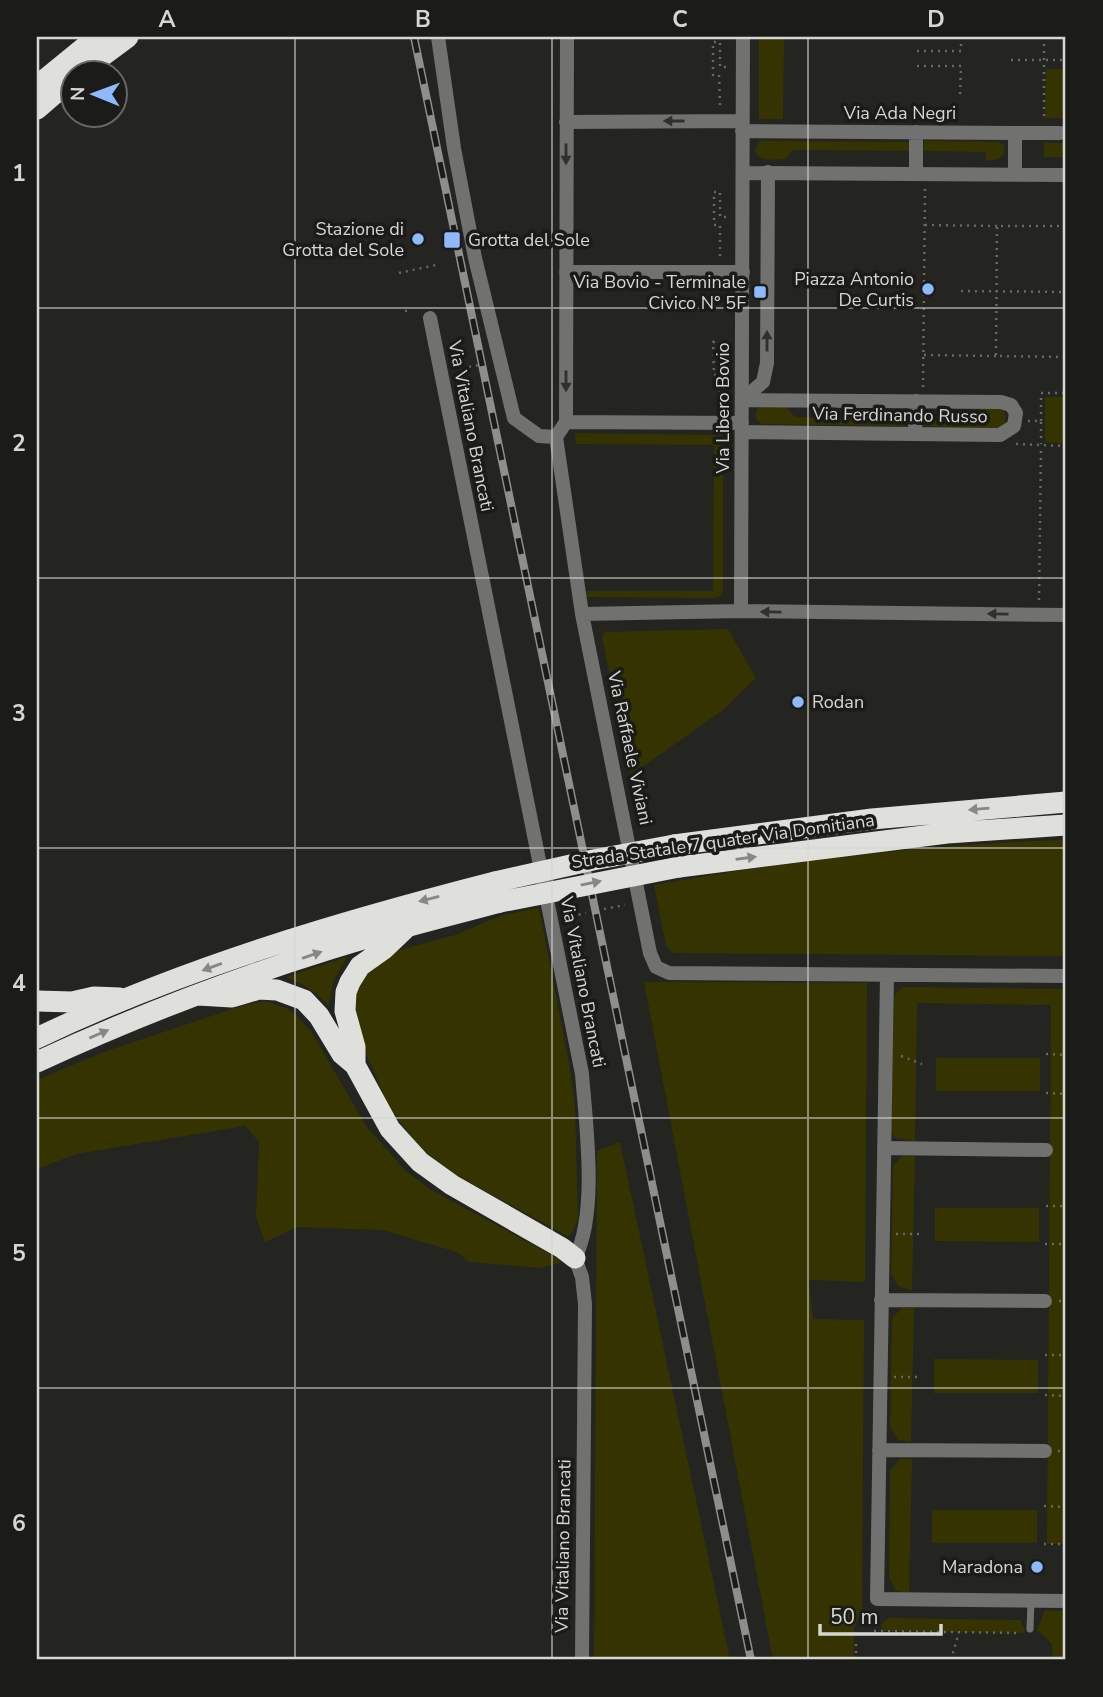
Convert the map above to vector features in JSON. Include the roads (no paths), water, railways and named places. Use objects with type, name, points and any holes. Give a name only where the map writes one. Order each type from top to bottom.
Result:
[{"type":"highway","points":[[75,60],[97,37]]},
{"type":"highway","points":[[85,60],[125,38]]},
{"type":"highway","points":[[37,86],[60,74]]},
{"type":"highway","points":[[37,109],[60,78]]},
{"type":"highway","name":"Strada Statale 7 quater Via Domitiana","points":[[37,1062],[198,995],[331,948],[407,927],[593,860],[674,845],[872,820],[1056,803]]},
{"type":"highway","name":"Strada Statale 7 quater Via Domitiana","points":[[37,1038],[125,999],[240,956],[363,916],[498,892],[679,867],[934,835],[1057,826]]},
{"type":"highway","points":[[355,1065],[355,1048],[345,1011],[350,982],[366,961],[384,949],[407,927]]},
{"type":"highway","points":[[198,995],[232,997],[259,989],[278,990],[304,1000],[319,1016],[342,1054],[355,1065],[390,1129],[420,1162],[452,1185],[575,1258]]},
{"type":"highway","points":[[37,1001],[72,1002],[94,996],[125,999]]},
{"type":"street","points":[[438,37],[454,148],[475,258],[514,418],[539,436],[556,437],[566,422],[567,37]]},
{"type":"street","name":"Via Libero Bovio","points":[[741,611],[743,37]]},
{"type":"street","name":"Via Ada Negri","points":[[566,121],[916,132],[1060,133]]},
{"type":"street","points":[[916,132],[921,174]]},
{"type":"street","points":[[1015,133],[1015,174]]},
{"type":"street","points":[[743,173],[1066,175]]},
{"type":"street","points":[[742,400],[763,382],[766,372],[768,173]]},
{"type":"street","points":[[566,272],[743,272]]},
{"type":"street","name":"Via Vitaliano Brancati","points":[[430,318],[578,1052],[585,1107],[589,1199],[585,1236],[575,1258],[582,1278],[585,1304],[582,1660]]},
{"type":"street","name":"Via Ferdinando Russo","points":[[566,422],[1000,435],[1010,430],[1016,421],[1014,409],[1007,403],[742,400]]},
{"type":"street","points":[[915,433],[919,401]]},
{"type":"street","name":"Via Raffaele Viviani","points":[[556,437],[582,614],[650,953],[656,967],[669,973],[1066,976]]},
{"type":"street","points":[[582,614],[741,611],[1066,615]]},
{"type":"street","points":[[887,976],[877,1599],[1066,1601]]},
{"type":"street","points":[[884,1148],[1046,1150]]},
{"type":"street","points":[[881,1300],[1045,1301]]},
{"type":"street","points":[[879,1450],[1045,1451]]},
{"type":"lane","points":[[1026,1631],[1031,1601]]},
{"type":"railway","points":[[414,37],[751,1660]]},
{"type":"place","name":"Stazione di Grotta del Sole","points":[[418,239]]},
{"type":"place","name":"Grotta del Sole","points":[[452,240]]},
{"type":"place","name":"Piazza Antonio De Curtis","points":[[928,289]]},
{"type":"place","name":"Via Bovio - Terminale Civico N° 5F","points":[[760,292]]},
{"type":"place","name":"Rodan","points":[[798,702]]},
{"type":"place","name":"Maradona","points":[[1037,1567]]}]
